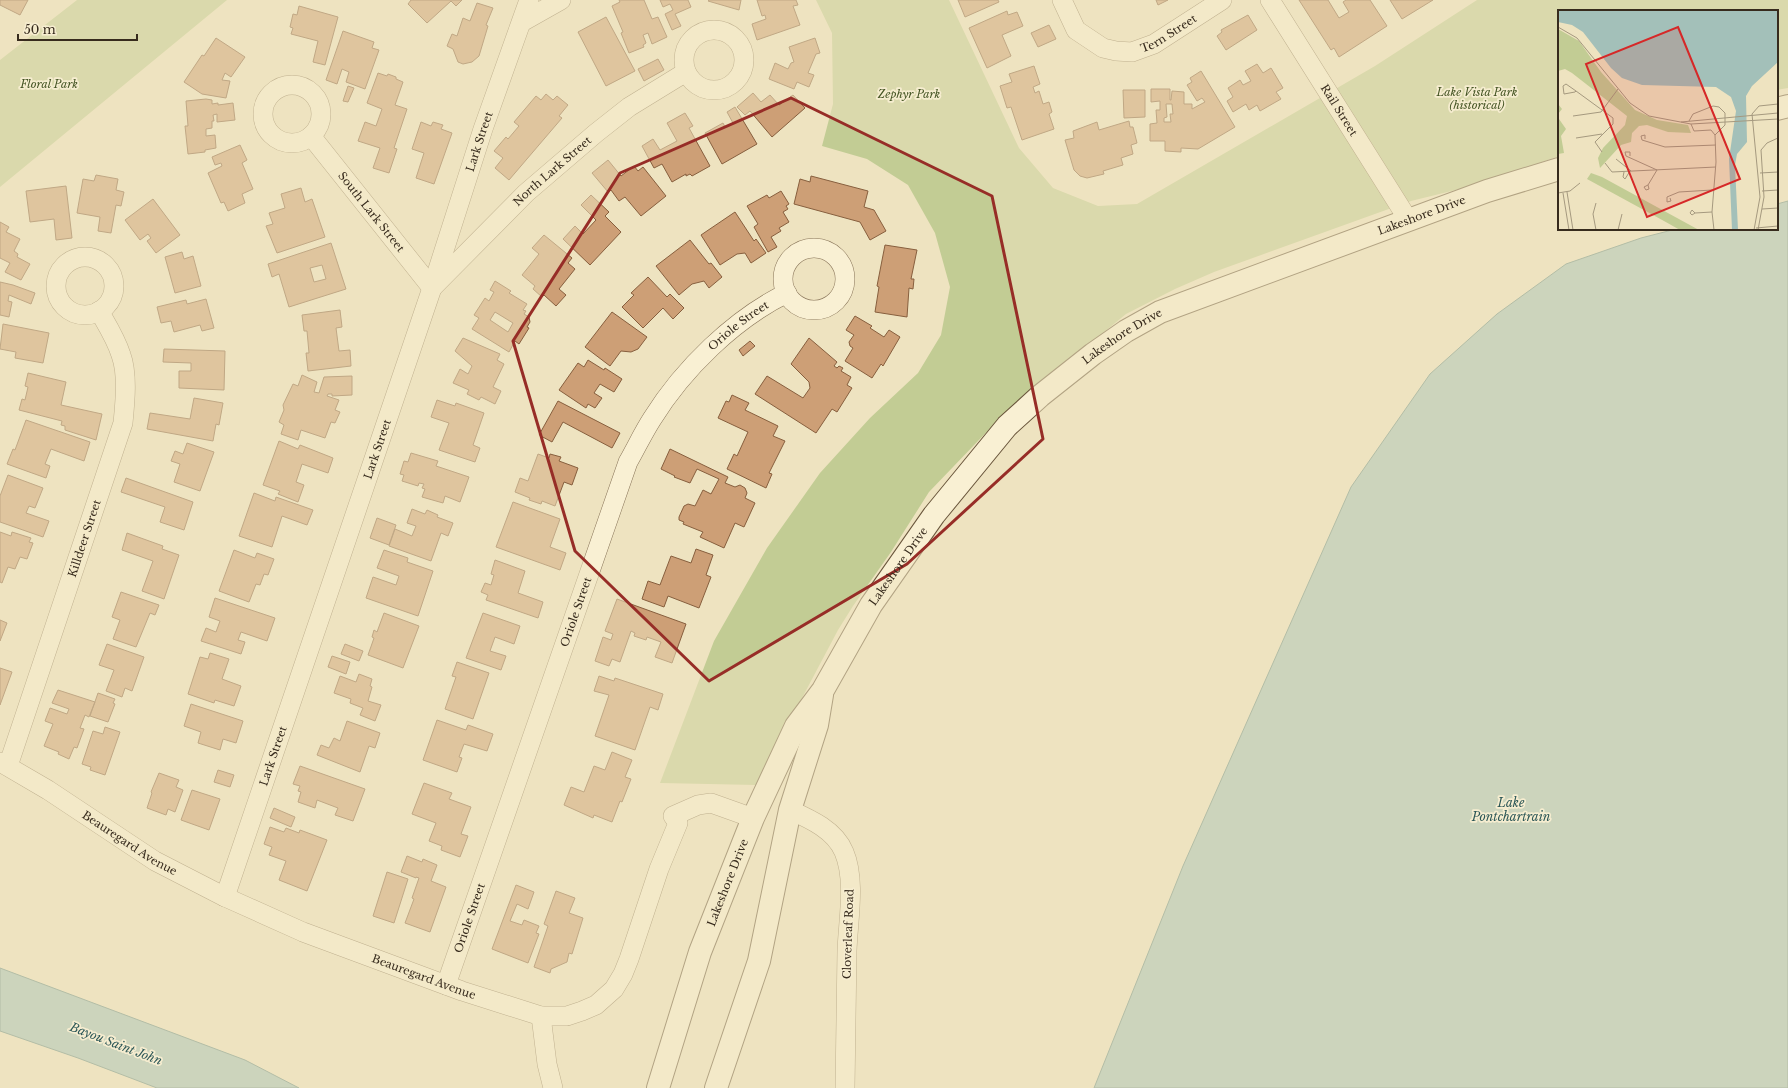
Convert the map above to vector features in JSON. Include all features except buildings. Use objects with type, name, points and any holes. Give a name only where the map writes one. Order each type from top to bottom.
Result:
[{"type":"street","points":[[522,8],[561,0]]},
{"type":"street","name":"Tern Street","points":[[1062,0],[1076,30],[1103,48],[1132,52],[1154,44],[1222,0]]},
{"type":"street","name":"Rail Street","points":[[1270,0],[1409,221]]},
{"type":"street","name":"Lark Street","points":[[224,898],[432,288],[522,8]]},
{"type":"street","name":"North Lark Street","points":[[432,288],[526,193],[596,133],[629,107],[686,72]]},
{"type":"street","points":[[1778,109],[1788,106]]},
{"type":"street","name":"South Lark Street","points":[[311,136],[432,288]]},
{"type":"street","name":"Lakeshore Drive","points":[[658,1088],[700,952],[753,818],[796,726],[823,690],[871,605],[934,515],[1007,426],[1040,396],[1126,331],[1160,312],[1487,192],[1558,169]]},
{"type":"street","name":"Oriole Street","points":[[446,985],[628,462],[652,418],[676,386],[699,360],[747,317],[764,304],[786,293]]},
{"type":"street","name":"Killdeer Street","points":[[4,764],[123,423],[126,394],[122,356],[99,311]]},
{"type":"street","name":"Lakeshore Drive","points":[[716,1088],[759,962],[790,810],[817,725],[823,690]]},
{"type":"street","name":"Beauregard Avenue","points":[[4,764],[48,790],[155,861],[224,898],[303,932],[446,985],[541,1016],[567,1016],[582,1012],[596,1005],[614,989],[623,974],[629,959],[662,863],[678,823],[673,816],[698,805],[711,803],[753,818]]},
{"type":"street","name":"Cloverleaf Road","points":[[790,810],[811,819],[828,831],[844,850],[848,863],[850,879],[845,1088]]},
{"type":"street","points":[[541,1016],[547,1064],[553,1088]]},
{"type":"highlighted area","points":[[791,98],[992,196],[1043,439],[907,564],[709,681],[575,551],[513,341],[620,173]]},
{"type":"green space","name":"Floral Park","points":[[77,0],[227,0],[0,187],[0,60]]},
{"type":"green space","name":"Lake Vista Park (historical)","points":[[816,0],[949,0],[1019,148],[1053,188],[1098,206],[1137,204],[1375,66],[1477,0],[1788,0],[1788,88],[1778,90],[1778,10],[1558,10],[1558,156],[1484,183],[1411,201],[1214,272],[1175,289],[1126,314],[1001,417],[929,492],[891,552],[838,630],[756,785],[660,783],[714,641],[767,548],[820,473],[870,418],[918,373],[941,335],[950,287],[935,233],[908,185],[867,159],[822,146],[833,104],[832,33]]},
{"type":"water","name":"Lake Pontchartrain","points":[[1788,201],[1788,1088],[1094,1088],[1183,866],[1351,487],[1430,374],[1497,314],[1566,264],[1641,238],[1672,230],[1778,230],[1778,204]]},
{"type":"water","name":"Bayou Saint John","points":[[0,968],[245,1060],[299,1088],[157,1088],[78,1058],[0,1031]]},
{"type":"park label","name":"Zephyr Park","points":[[909,94]]}]
